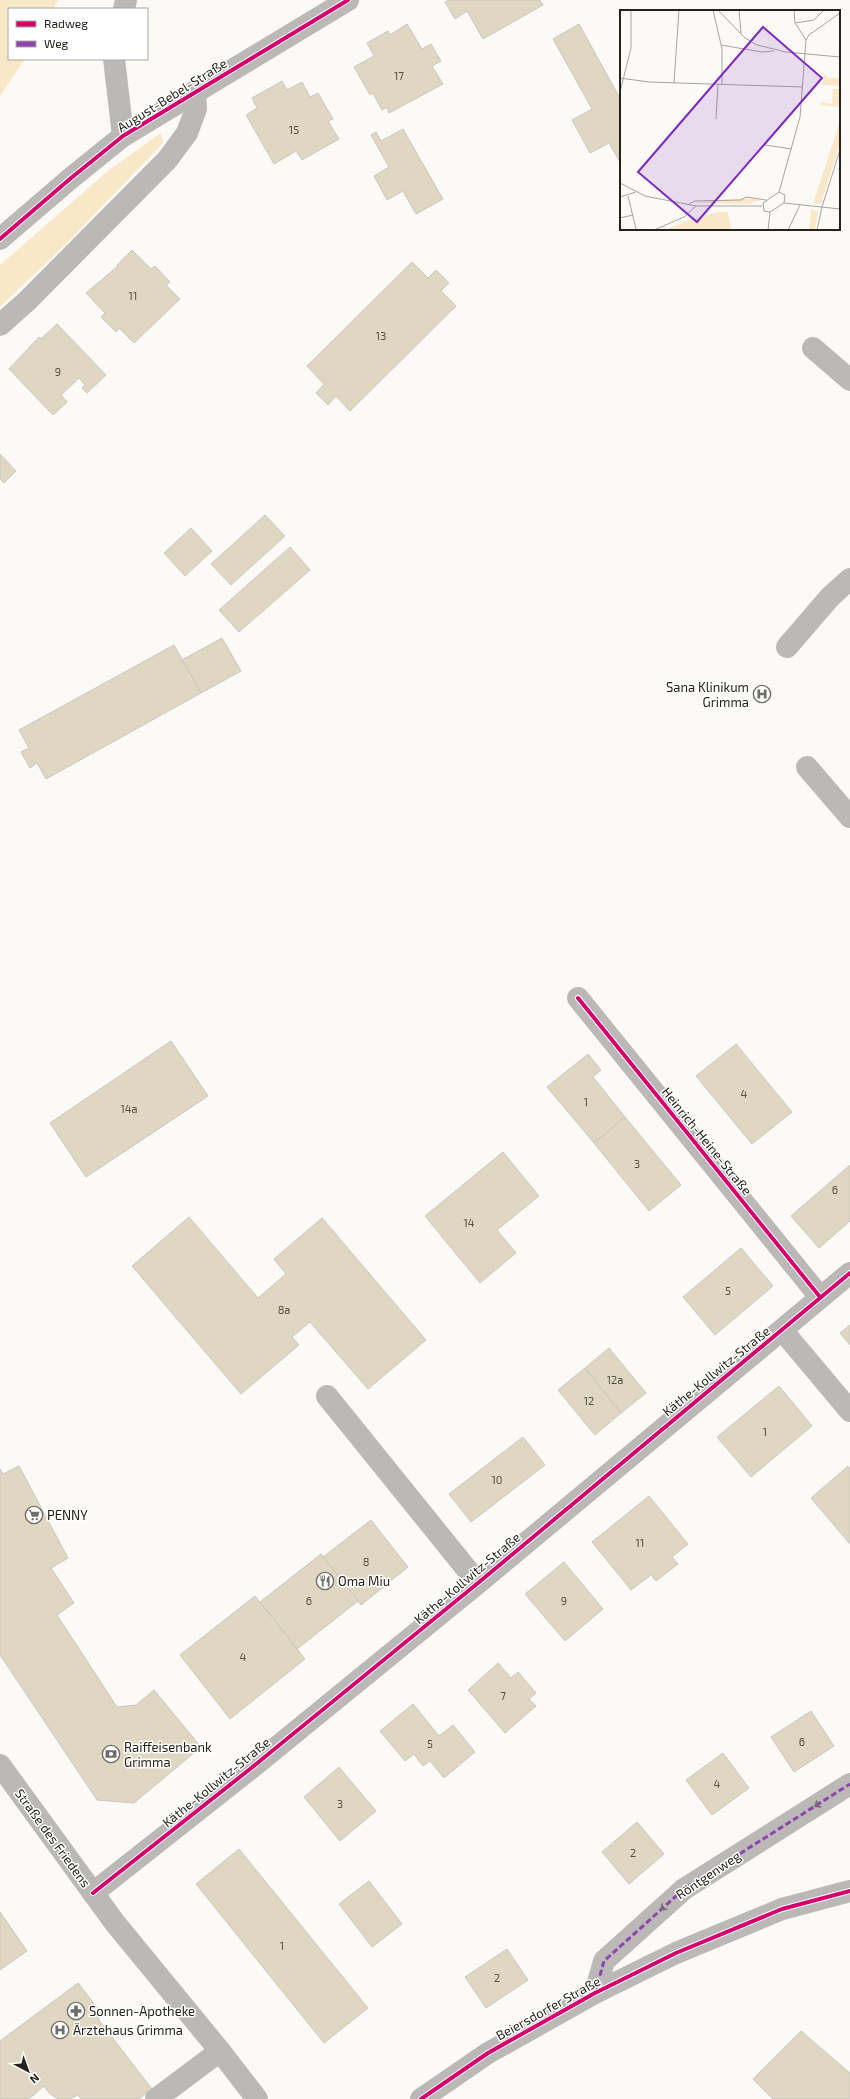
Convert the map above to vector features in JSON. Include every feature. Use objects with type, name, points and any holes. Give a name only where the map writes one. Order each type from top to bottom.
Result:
[{"type":"street","name":"August-Bebel-Straße","points":[[0,239],[123,136],[348,0]]},
{"type":"street","points":[[114,60],[123,136]]},
{"type":"street","name":"August-Bebel-Straße","points":[[0,325],[27,301],[166,160],[187,133],[196,108],[196,92]]},
{"type":"street","points":[[813,348],[850,380]]},
{"type":"street","points":[[788,647],[830,597],[850,579]]},
{"type":"street","points":[[807,767],[850,817]]},
{"type":"street","name":"Heinrich-Heine-Straße","points":[[578,998],[820,1297]]},
{"type":"street","name":"Käthe-Kollwitz-Straße","points":[[93,1893],[250,1769],[478,1583],[850,1273]]},
{"type":"street","points":[[782,1330],[850,1411]]},
{"type":"street","points":[[326,1396],[478,1583]]},
{"type":"street","name":"Straße des Friedens","points":[[0,1765],[93,1893],[257,2099]]},
{"type":"street","name":"Röntgenweg","points":[[595,1993],[604,1961],[684,1889],[850,1784]]},
{"type":"street","name":"Beiersdorfer Straße","points":[[421,2099],[488,2053],[595,1993],[676,1953],[782,1909],[850,1891]]},
{"type":"street","points":[[156,2099],[220,2051]]},
{"type":"shaded area","points":[[0,0],[58,0],[54,8],[8,8],[8,60],[24,60],[0,96]]},
{"type":"shaded area","points":[[161,133],[163,143],[65,245],[0,307],[0,265],[109,170]]},
{"type":"building","points":[[449,0],[540,0],[543,5],[483,39],[467,11],[455,19],[445,2]]},
{"type":"building","points":[[407,24],[422,49],[431,44],[441,61],[432,66],[443,84],[389,113],[387,107],[382,110],[373,93],[370,95],[354,67],[374,56],[367,43],[388,31],[390,35]]},
{"type":"building","points":[[579,24],[620,98],[620,162],[609,143],[590,153],[572,120],[592,109],[553,39]]},
{"type":"building","points":[[282,81],[287,90],[302,82],[310,97],[318,93],[333,119],[328,121],[339,139],[302,160],[296,151],[274,164],[246,115],[257,108],[252,98]]},
{"type":"building","points":[[403,129],[443,199],[416,214],[403,191],[387,200],[374,176],[389,167],[371,135],[376,132],[381,141]]},
{"type":"building","points":[[132,250],[151,269],[155,266],[170,282],[166,285],[180,299],[134,343],[119,328],[116,332],[101,317],[105,313],[86,293],[118,266],[117,265]]},
{"type":"building","points":[[412,262],[428,278],[436,270],[449,283],[441,291],[456,306],[350,411],[336,396],[328,405],[316,393],[324,384],[307,366]]},
{"type":"building","points":[[57,324],[106,375],[87,393],[82,388],[85,385],[79,378],[61,395],[67,402],[53,415],[9,369],[39,337],[41,339]]},
{"type":"building","points":[[0,454],[16,471],[4,483],[0,479]]},
{"type":"building","points":[[265,515],[285,536],[231,585],[211,564]]},
{"type":"building","points":[[191,528],[212,551],[185,576],[164,553]]},
{"type":"building","points":[[290,547],[310,570],[239,632],[219,610]]},
{"type":"building","points":[[222,638],[241,671],[201,693],[182,660]]},
{"type":"building","points":[[174,645],[201,693],[46,779],[37,763],[30,768],[21,752],[29,748],[19,730]]},
{"type":"building","points":[[171,1041],[208,1096],[86,1177],[50,1123]]},
{"type":"building","points":[[736,1044],[792,1112],[752,1144],[696,1076]]},
{"type":"building","points":[[588,1054],[601,1070],[593,1077],[625,1117],[594,1143],[547,1087]]},
{"type":"building","points":[[625,1117],[681,1185],[649,1211],[594,1143]]},
{"type":"building","points":[[503,1152],[539,1196],[497,1230],[516,1253],[480,1283],[425,1216]]},
{"type":"building","points":[[850,1165],[850,1221],[819,1248],[791,1216]]},
{"type":"building","points":[[189,1217],[258,1298],[286,1274],[274,1259],[322,1218],[426,1340],[368,1389],[310,1322],[292,1337],[299,1345],[241,1394],[132,1266]]},
{"type":"building","points":[[741,1248],[773,1286],[715,1335],[683,1297]]},
{"type":"building","points":[[850,1325],[850,1345],[840,1333]]},
{"type":"building","points":[[609,1348],[646,1393],[621,1413],[585,1368]]},
{"type":"building","points":[[585,1368],[621,1413],[595,1435],[558,1390]]},
{"type":"building","points":[[779,1386],[812,1426],[751,1477],[717,1437]]},
{"type":"building","points":[[523,1437],[545,1465],[471,1522],[449,1494]]},
{"type":"building","points":[[19,1466],[68,1558],[51,1568],[74,1603],[57,1615],[117,1707],[136,1705],[154,1690],[201,1747],[134,1803],[97,1800],[0,1655],[0,1469],[3,1474]]},
{"type":"building","points":[[848,1466],[850,1469],[850,1544],[811,1498]]},
{"type":"building","points":[[649,1496],[688,1544],[672,1557],[678,1564],[656,1581],[651,1575],[631,1590],[592,1542]]},
{"type":"building","points":[[371,1520],[408,1567],[361,1605],[323,1557]]},
{"type":"building","points":[[321,1554],[358,1601],[297,1649],[260,1602]]},
{"type":"building","points":[[564,1562],[603,1609],[565,1641],[525,1594]]},
{"type":"building","points":[[255,1596],[305,1659],[230,1719],[180,1655]]},
{"type":"building","points":[[498,1663],[511,1678],[518,1672],[536,1693],[529,1699],[536,1706],[505,1733],[468,1690]]},
{"type":"building","points":[[413,1704],[439,1736],[453,1725],[475,1752],[444,1778],[430,1761],[423,1766],[414,1754],[405,1761],[380,1731]]},
{"type":"building","points":[[811,1711],[834,1746],[794,1772],[771,1737]]},
{"type":"building","points":[[723,1753],[749,1788],[712,1815],[686,1780]]},
{"type":"building","points":[[339,1767],[376,1811],[340,1841],[304,1797]]},
{"type":"building","points":[[637,1822],[664,1854],[629,1884],[602,1852]]},
{"type":"building","points":[[239,1849],[368,2008],[324,2043],[196,1884]]},
{"type":"building","points":[[369,1881],[402,1924],[372,1947],[339,1904]]},
{"type":"building","points":[[0,1912],[27,1951],[0,1970]]},
{"type":"building","points":[[507,1949],[528,1980],[486,2008],[465,1977]]},
{"type":"building","name":"Ärztehaus Grimma","points":[[78,1983],[103,2015],[98,2019],[152,2089],[139,2099],[81,2099],[78,2095],[70,2099],[58,2099],[49,2093],[44,2086],[29,2099],[0,2099],[0,2041]]},
{"type":"building","points":[[801,2031],[850,2073],[850,2099],[773,2099],[753,2079]]},
{"type":"marked path","points":[[595,1993],[604,1961],[684,1889],[850,1784]]},
{"type":"cycle path","points":[[0,239],[123,136],[348,0]]},
{"type":"cycle path","points":[[578,998],[820,1297]]},
{"type":"cycle path","points":[[93,1893],[250,1769],[478,1583],[850,1273]]},
{"type":"cycle path","points":[[421,2099],[488,2053],[595,1993],[676,1953],[782,1909],[850,1891]]},
{"type":"place","name":"Sana Klinikum Grimma","points":[[762,694]]},
{"type":"place","name":"PENNY","points":[[34,1515]]},
{"type":"place","name":"Oma Miu","points":[[325,1581]]},
{"type":"place","name":"Raiffeisenbank Grimma","points":[[111,1754]]},
{"type":"place","name":"Sonnen-Apotheke","points":[[76,2011]]},
{"type":"place","name":"Ärztehaus Grimma","points":[[60,2030]]}]
